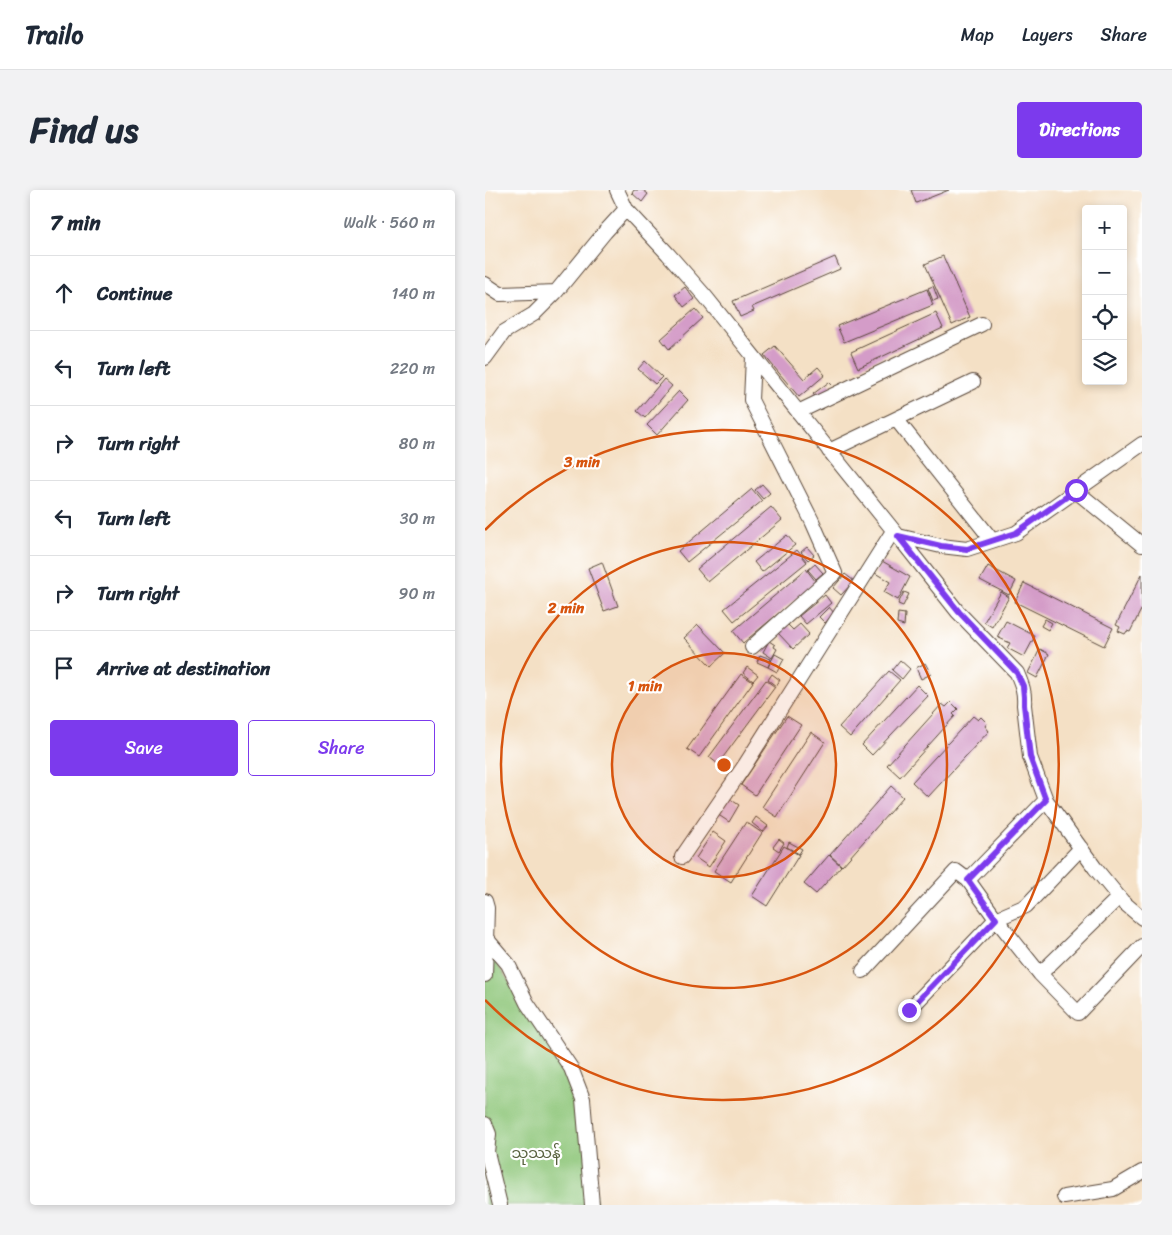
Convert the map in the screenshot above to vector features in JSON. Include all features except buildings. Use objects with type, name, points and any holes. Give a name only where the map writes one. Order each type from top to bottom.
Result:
[{"type":"street","points":[[617,190],[626,209],[686,275],[959,612],[1017,673],[1023,686],[1030,757],[1046,800],[1095,868],[1119,897],[1142,918]]},
{"type":"street","points":[[485,358],[504,332],[534,314],[556,292],[626,209]]},
{"type":"street","points":[[485,284],[500,294],[556,292]]},
{"type":"street","points":[[798,412],[982,324]]},
{"type":"street","points":[[752,647],[835,573],[812,521],[751,400],[753,357]]},
{"type":"street","points":[[829,451],[973,382]]},
{"type":"street","points":[[896,419],[992,540]]},
{"type":"street","points":[[896,534],[941,546],[967,549],[1016,533],[1142,444]]},
{"type":"street","points":[[1076,490],[1142,546]]},
{"type":"street","points":[[683,857],[896,534]]},
{"type":"street","points":[[968,880],[1046,800]]},
{"type":"street","points":[[909,1010],[996,919],[1026,906],[1081,848]]},
{"type":"street","points":[[863,971],[956,871],[968,880],[1039,974],[1078,1013],[1142,946]]},
{"type":"street","points":[[1039,974],[1119,897]]},
{"type":"street","points":[[485,901],[487,908],[485,975]]},
{"type":"street","points":[[486,938],[508,964],[527,1003],[571,1068],[583,1098],[590,1201],[592,1205]]},
{"type":"street","points":[[485,1124],[489,1134],[486,1146],[487,1152],[500,1205]]},
{"type":"street","points":[[1064,1196],[1088,1199],[1113,1189],[1142,1173]]},
{"type":"green space","name":"သုဿန်","points":[[485,947],[560,1055],[575,1089],[597,1205],[485,1205]]},
{"type":"route","points":[[909,1010],[996,919],[968,880],[1046,800],[1030,757],[1023,686],[1017,673],[959,612],[898,536],[941,546],[967,549],[1016,533],[1076,490]]}]
